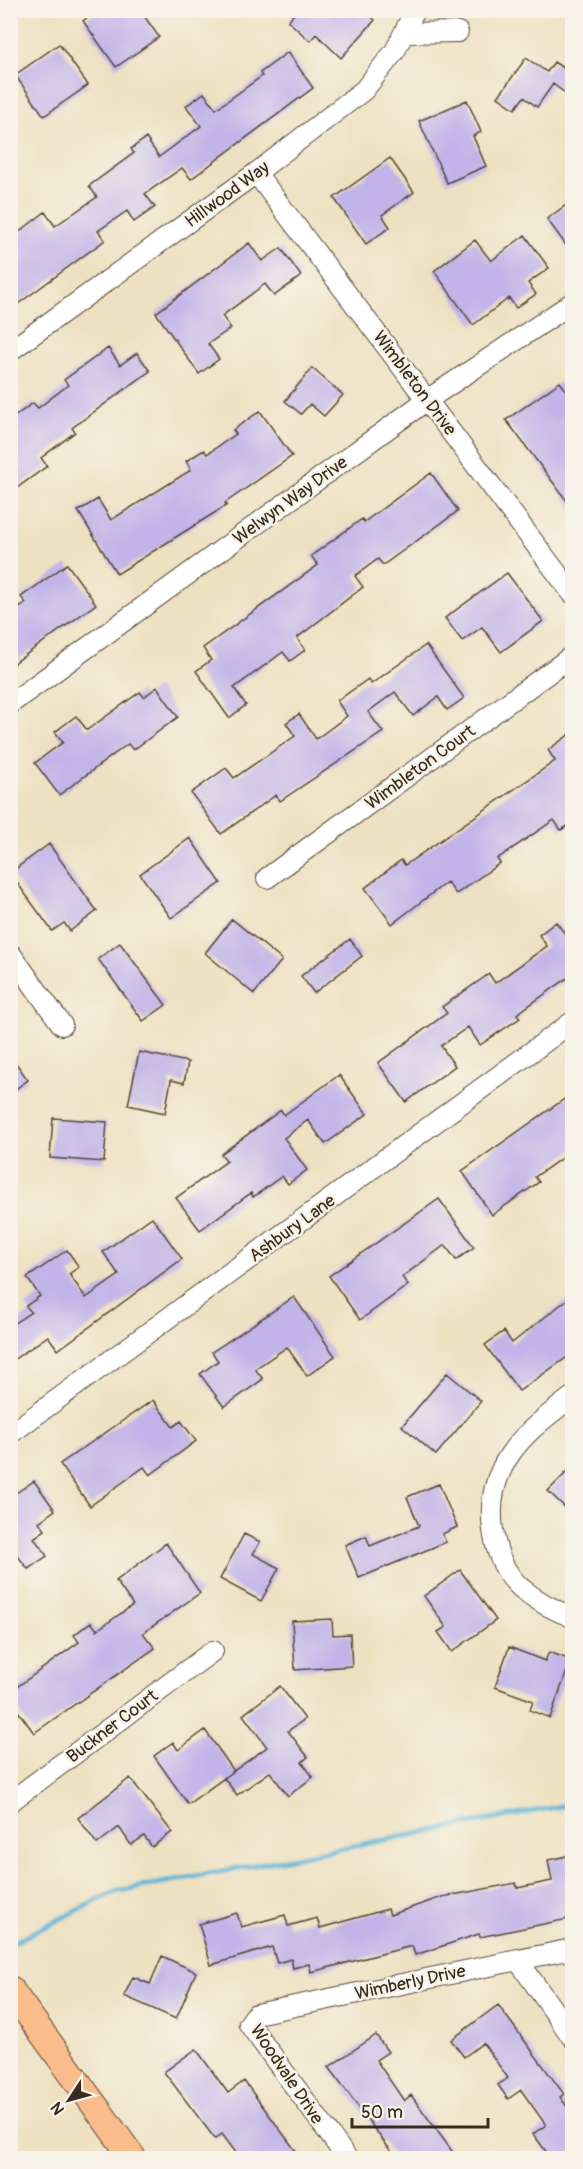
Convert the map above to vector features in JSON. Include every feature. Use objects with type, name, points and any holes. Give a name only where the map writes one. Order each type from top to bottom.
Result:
[{"type":"main road","points":[[10,1989],[133,2158]]},
{"type":"street","name":"Hillwood Way","points":[[10,351],[256,173],[364,90],[390,59],[415,10]]},
{"type":"street","points":[[405,33],[458,32]]},
{"type":"street","name":"Wimbleton Drive","points":[[256,173],[573,593]]},
{"type":"street","name":"Welwyn Way Drive","points":[[10,704],[428,400],[573,303]]},
{"type":"street","name":"Wimbleton Court","points":[[267,878],[573,656]]},
{"type":"street","points":[[10,953],[62,1025]]},
{"type":"street","name":"Ashbury Lane","points":[[10,1434],[573,1022]]},
{"type":"street","points":[[573,1397],[521,1439],[509,1457],[494,1489],[491,1514],[497,1547],[506,1568],[520,1586],[548,1607],[573,1617]]},
{"type":"street","name":"Buckner Court","points":[[10,1802],[213,1651]]},
{"type":"street","name":"Wimberly Drive","points":[[250,2019],[256,2014],[573,1949]]},
{"type":"street","points":[[517,1959],[573,2037]]},
{"type":"street","name":"Woodvale Drive","points":[[250,2019],[249,2024],[346,2158]]},
{"type":"building","points":[[98,10],[140,10],[159,37],[116,67],[83,21]]},
{"type":"building","points":[[297,10],[364,10],[375,20],[341,58],[316,34],[310,41],[288,21]]},
{"type":"building","points":[[59,44],[88,85],[44,116],[15,75]]},
{"type":"building","points":[[288,52],[313,88],[191,179],[182,168],[145,194],[155,207],[134,222],[127,211],[98,231],[105,240],[18,304],[10,293],[10,239],[45,212],[55,226],[97,197],[89,186],[134,153],[131,149],[146,138],[159,157],[201,126],[186,106],[204,93],[216,109],[262,76],[260,73]]},
{"type":"building","points":[[526,58],[547,72],[554,62],[573,74],[573,99],[553,84],[537,107],[524,97],[515,109],[498,97]]},
{"type":"building","points":[[467,100],[481,132],[473,136],[486,166],[447,183],[419,121]]},
{"type":"building","points":[[390,158],[414,192],[382,215],[390,227],[366,244],[334,198]]},
{"type":"building","points":[[573,200],[573,255],[547,219]]},
{"type":"building","points":[[525,235],[549,268],[528,283],[536,294],[516,308],[509,298],[473,325],[434,271],[475,240],[491,261]]},
{"type":"building","points":[[249,243],[262,261],[281,248],[301,276],[274,296],[265,284],[222,316],[231,328],[208,344],[219,359],[199,374],[156,313]]},
{"type":"building","points":[[108,348],[120,365],[137,353],[150,371],[72,428],[75,432],[41,458],[47,466],[10,493],[10,420],[33,403],[38,408],[68,385],[64,380]]},
{"type":"building","points":[[312,368],[343,395],[324,416],[310,404],[301,414],[285,401]]},
{"type":"building","points":[[560,382],[573,400],[573,509],[506,420]]},
{"type":"building","points":[[260,411],[292,456],[225,503],[227,505],[117,574],[78,511],[98,499],[111,520],[191,470],[186,461],[204,450],[207,454],[236,434],[233,430]]},
{"type":"building","points":[[431,473],[458,511],[383,565],[378,559],[355,576],[363,587],[297,638],[305,650],[290,661],[283,652],[234,688],[246,705],[229,718],[196,671],[211,660],[203,648],[318,565],[311,556],[362,519],[364,522]]},
{"type":"building","points":[[67,564],[96,604],[10,666],[10,615],[26,603],[21,597]]},
{"type":"building","points":[[507,573],[543,621],[501,652],[482,627],[462,641],[445,618]]},
{"type":"building","points":[[426,645],[464,698],[447,710],[438,697],[413,716],[395,692],[368,712],[383,732],[280,801],[276,795],[221,834],[191,793],[226,768],[234,778],[295,736],[286,723],[299,714],[316,739],[347,716],[337,701],[368,679],[371,684]]},
{"type":"building","points":[[157,687],[178,717],[133,750],[128,744],[59,795],[35,763],[63,742],[55,732],[76,716],[87,730],[140,692],[144,697]]},
{"type":"building","points":[[573,732],[573,823],[561,830],[554,820],[497,859],[500,863],[456,894],[447,882],[392,924],[365,888],[401,860],[405,865],[555,761],[548,750]]},
{"type":"building","points":[[190,838],[221,883],[171,918],[140,874]]},
{"type":"building","points":[[49,844],[97,911],[70,931],[64,923],[52,931],[10,873]]},
{"type":"building","points":[[232,919],[282,960],[254,994],[205,953]]},
{"type":"building","points":[[556,922],[573,944],[573,974],[517,1014],[520,1018],[480,1045],[468,1027],[441,1046],[455,1066],[406,1102],[378,1063],[447,1013],[442,1007],[489,974],[495,983],[547,946],[539,935]]},
{"type":"building","points":[[350,939],[362,956],[314,993],[301,976]]},
{"type":"building","points":[[120,943],[166,1005],[143,1021],[98,959]]},
{"type":"building","points":[[139,1052],[188,1062],[184,1083],[171,1080],[165,1113],[128,1105]]},
{"type":"building","points":[[10,1055],[28,1080],[10,1093]]},
{"type":"building","points":[[339,1075],[367,1114],[325,1144],[308,1120],[284,1138],[307,1170],[288,1184],[282,1176],[253,1197],[251,1193],[200,1230],[176,1198],[227,1161],[221,1154],[281,1110],[284,1115]]},
{"type":"building","points":[[573,1093],[573,1150],[535,1177],[539,1182],[492,1215],[462,1171]]},
{"type":"building","points":[[53,1118],[107,1122],[104,1162],[50,1158]]},
{"type":"building","points":[[439,1199],[474,1247],[456,1260],[445,1245],[402,1277],[408,1285],[360,1320],[329,1276]]},
{"type":"building","points":[[152,1217],[182,1259],[58,1350],[48,1336],[10,1362],[10,1326],[31,1312],[26,1306],[40,1296],[27,1278],[67,1250],[79,1267],[69,1274],[86,1298],[119,1275],[103,1252]]},
{"type":"building","points":[[573,1295],[573,1353],[519,1391],[485,1345],[504,1331],[512,1343]]},
{"type":"building","points":[[294,1297],[335,1356],[307,1376],[287,1347],[255,1369],[263,1379],[224,1407],[200,1374],[218,1361],[212,1352]]},
{"type":"building","points":[[447,1373],[481,1401],[436,1455],[402,1426]]},
{"type":"building","points":[[153,1400],[173,1427],[181,1421],[196,1441],[150,1475],[144,1467],[90,1506],[60,1464]]},
{"type":"building","points":[[573,1466],[573,1515],[548,1491]]},
{"type":"building","points":[[34,1481],[55,1510],[39,1522],[45,1530],[34,1538],[47,1556],[28,1569],[10,1546],[10,1497]]},
{"type":"building","points":[[439,1484],[457,1527],[442,1534],[446,1542],[359,1578],[345,1545],[366,1536],[370,1546],[419,1526],[407,1497]]},
{"type":"building","points":[[244,1534],[260,1542],[253,1554],[279,1568],[261,1601],[220,1579]]},
{"type":"building","points":[[166,1543],[200,1593],[143,1633],[155,1648],[34,1733],[10,1700],[10,1692],[79,1642],[74,1635],[91,1622],[97,1630],[133,1605],[116,1581]]},
{"type":"building","points":[[460,1570],[496,1620],[452,1652],[438,1632],[446,1627],[424,1596]]},
{"type":"building","points":[[332,1619],[333,1635],[350,1634],[352,1666],[295,1670],[292,1621]]},
{"type":"building","points":[[509,1647],[545,1661],[549,1652],[571,1660],[550,1718],[530,1710],[533,1701],[495,1687]]},
{"type":"building","points":[[280,1686],[305,1719],[288,1731],[308,1757],[302,1762],[313,1777],[288,1796],[270,1772],[237,1795],[224,1778],[267,1747],[243,1715]]},
{"type":"building","points":[[205,1730],[234,1771],[188,1804],[154,1756],[173,1742],[178,1750]]},
{"type":"building","points":[[130,1778],[172,1832],[152,1847],[144,1836],[131,1845],[119,1827],[97,1844],[78,1818]]},
{"type":"building","points":[[567,1856],[573,1883],[573,1918],[480,1937],[479,1934],[415,1955],[412,1946],[311,1972],[309,1964],[293,1968],[291,1959],[277,1963],[272,1947],[211,1965],[199,1924],[237,1913],[241,1927],[285,1915],[288,1926],[317,1918],[320,1928],[388,1909],[390,1915],[442,1897],[516,1883],[517,1888],[552,1881],[548,1860]]},
{"type":"building","points":[[162,1956],[196,1972],[176,2019],[124,1996],[133,1977],[150,1984]]},
{"type":"building","points":[[498,2005],[564,2094],[560,2097],[573,2115],[573,2158],[551,2158],[533,2134],[546,2125],[521,2090],[508,2099],[498,2085],[508,2078],[483,2043],[464,2057],[451,2040]]},
{"type":"building","points":[[376,2035],[388,2052],[376,2060],[404,2101],[411,2095],[457,2158],[396,2158],[329,2067]]},
{"type":"building","points":[[196,2049],[228,2093],[244,2081],[301,2158],[240,2158],[222,2134],[215,2139],[164,2072]]},
{"type":"waterway","points":[[10,1944],[114,1892],[572,1804]]}]
